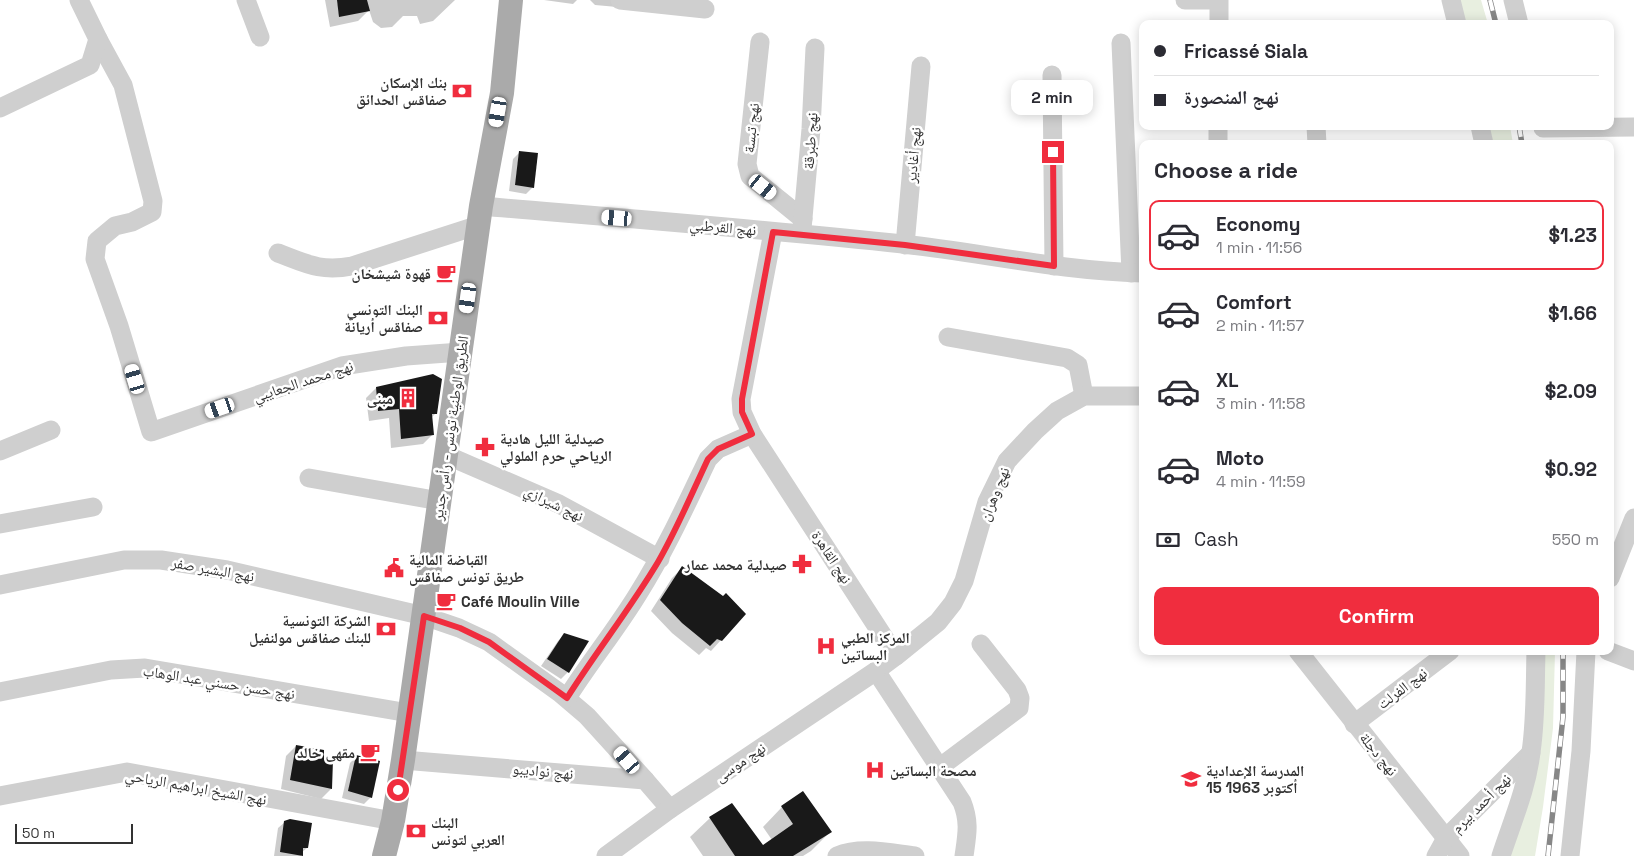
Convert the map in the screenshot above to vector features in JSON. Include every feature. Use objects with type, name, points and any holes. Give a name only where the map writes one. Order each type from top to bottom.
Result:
[{"type":"main road","name":"الطريق الوطنية تونس - رأس جدير","points":[[384,856],[403,760],[480,215],[502,93],[511,0]]},
{"type":"street","points":[[0,108],[90,65],[98,39],[79,0]]},
{"type":"street","points":[[246,0],[260,37]]},
{"type":"street","points":[[620,0],[705,9]]},
{"type":"street","points":[[1185,0],[1215,0]]},
{"type":"street","points":[[1219,0],[1219,20]]},
{"type":"street","points":[[1451,0],[1456,20]]},
{"type":"street","points":[[1513,0],[1518,20]]},
{"type":"street","name":"نهج محمد الجعايبي","points":[[98,39],[123,85],[153,201],[152,212],[132,222],[115,226],[97,241],[95,259],[119,326],[151,432],[342,366],[406,356],[461,352]]},
{"type":"street","name":"نهج تبسة","points":[[760,42],[747,164],[750,176],[802,226]]},
{"type":"street","points":[[1121,42],[1137,273]]},
{"type":"street","name":"نهج طبرقة","points":[[802,226],[811,129],[815,48]]},
{"type":"street","name":"نهج أغادير","points":[[905,245],[921,66]]},
{"type":"street","points":[[1052,75],[1054,266]]},
{"type":"street","points":[[1614,128],[1634,127]]},
{"type":"street","points":[[1544,133],[1589,130]]},
{"type":"street","points":[[278,253],[317,268],[336,269],[352,266],[480,215]]},
{"type":"street","name":"نهج القرطبي","points":[[480,215],[773,232],[802,226],[905,245],[1054,266],[1137,273]]},
{"type":"street","name":"نهج القاهرة","points":[[773,232],[742,399],[742,412],[752,434],[896,656]]},
{"type":"street","points":[[948,337],[1067,358],[1078,365],[1084,396]]},
{"type":"street","name":"نهج وهران","points":[[896,656],[938,622],[954,603],[964,581],[987,502],[1007,461],[1034,431],[1057,411],[1084,396],[1119,394],[1139,396]]},
{"type":"street","points":[[0,451],[51,430]]},
{"type":"street","points":[[567,698],[660,559],[708,459],[718,449],[752,434]]},
{"type":"street","name":"نهج شيرازي","points":[[446,455],[559,504],[660,559]]},
{"type":"street","points":[[309,478],[440,501]]},
{"type":"street","points":[[0,524],[93,507]]},
{"type":"street","points":[[1614,568],[1634,518]]},
{"type":"street","name":"نهج البشير صفر","points":[[0,585],[141,558],[227,570],[424,616],[460,628],[489,642],[567,698],[587,716],[644,780]]},
{"type":"street","points":[[940,767],[1019,708],[1020,698],[1017,690],[982,644]]},
{"type":"street","points":[[1614,653],[1634,661]]},
{"type":"street","name":"نهج دجلة","points":[[1301,655],[1460,856]]},
{"type":"street","name":"نهج الفرلت","points":[[1354,724],[1445,655]]},
{"type":"street","points":[[1501,856],[1524,786],[1531,752],[1536,655]]},
{"type":"street","points":[[1570,856],[1581,751],[1586,655]]},
{"type":"street","points":[[896,656],[876,671],[962,802],[967,815],[968,828],[964,856]]},
{"type":"street","name":"نهج حسن حسني عبد الوهاب","points":[[0,692],[110,670],[145,668],[409,713]]},
{"type":"street","name":"نهج موسى","points":[[612,854],[670,809],[876,671]]},
{"type":"street","name":"نهج أحمد بيرم","points":[[1436,856],[1446,838],[1531,752]]},
{"type":"street","name":"نهج نواديبو","points":[[403,760],[644,780]]},
{"type":"street","name":"نهج الشيخ ابراهيم الرياحي","points":[[0,796],[126,772],[392,821]]},
{"type":"street","points":[[644,780],[670,809]]},
{"type":"street","points":[[837,856],[847,852],[862,850],[916,856]]},
{"type":"green space","points":[[1458,0],[1481,0],[1487,20],[1463,20]]},
{"type":"green space","points":[[1490,130],[1511,130],[1512,140],[1491,140]]},
{"type":"green space","points":[[1541,655],[1555,655],[1553,728],[1535,856],[1508,856]]},
{"type":"building","points":[[337,0],[367,0],[370,11],[339,17]]},
{"type":"building","points":[[519,151],[538,153],[534,188],[515,185]]},
{"type":"building","name":"مبنى","points":[[433,374],[442,379],[437,414],[432,414],[434,435],[401,439],[399,409],[378,411],[376,387]]},
{"type":"building","points":[[682,566],[723,596],[726,593],[746,614],[722,641],[717,639],[710,646],[682,623],[660,600]]},
{"type":"building","points":[[564,633],[589,641],[569,673],[547,659]]},
{"type":"building","points":[[296,745],[324,750],[324,760],[333,760],[332,789],[290,780]]},
{"type":"building","points":[[356,755],[380,761],[372,798],[348,791]]},
{"type":"building","points":[[803,791],[832,832],[793,856],[735,856],[709,817],[732,803],[763,845],[793,824],[781,806]]},
{"type":"building","points":[[290,819],[312,823],[308,848],[303,848],[303,856],[280,852],[284,821]]},
{"type":"railway","points":[[1490,0],[1495,20]]},
{"type":"railway","points":[[1520,130],[1521,140]]},
{"type":"railway","points":[[1548,856],[1563,717],[1563,655]]},
{"type":"place","name":"بنك الإسكان صفاقس الحدائق","points":[[462,91]]},
{"type":"place","name":"قهوة شيشخان","points":[[446,273]]},
{"type":"place","name":"البنك التونسي صفاقس أريانة","points":[[438,318]]},
{"type":"place","name":"مبنى","points":[[408,398]]},
{"type":"place","name":"صيدلية الليل هادية الرياحي حرم الملولي","points":[[485,447]]},
{"type":"place","name":"صيدلية محمد عمار","points":[[802,564]]},
{"type":"place","name":"القباضة المالية طريق تونس صفاقس","points":[[394,568]]},
{"type":"place","name":"Café Moulin Ville","points":[[446,601]]},
{"type":"place","name":"الشركة التونسية للبنك صفاقس مولنفيل","points":[[386,629]]},
{"type":"place","name":"المركز الطبي البساتين","points":[[826,646]]},
{"type":"place","name":"مقهى خالد","points":[[370,752]]},
{"type":"place","name":"مصحة البساتين","points":[[875,770]]},
{"type":"place","name":"المدرسة الإعدادية 15 أكتوبر 1963","points":[[1191,779]]},
{"type":"place","name":"البنك العربي لتونس","points":[[416,831]]},
{"type":"route","points":[[398,790],[424,616],[460,628],[489,642],[567,698],[660,559],[708,459],[718,449],[752,434],[742,412],[742,399],[773,232],[905,245],[1054,266],[1053,152]]}]
